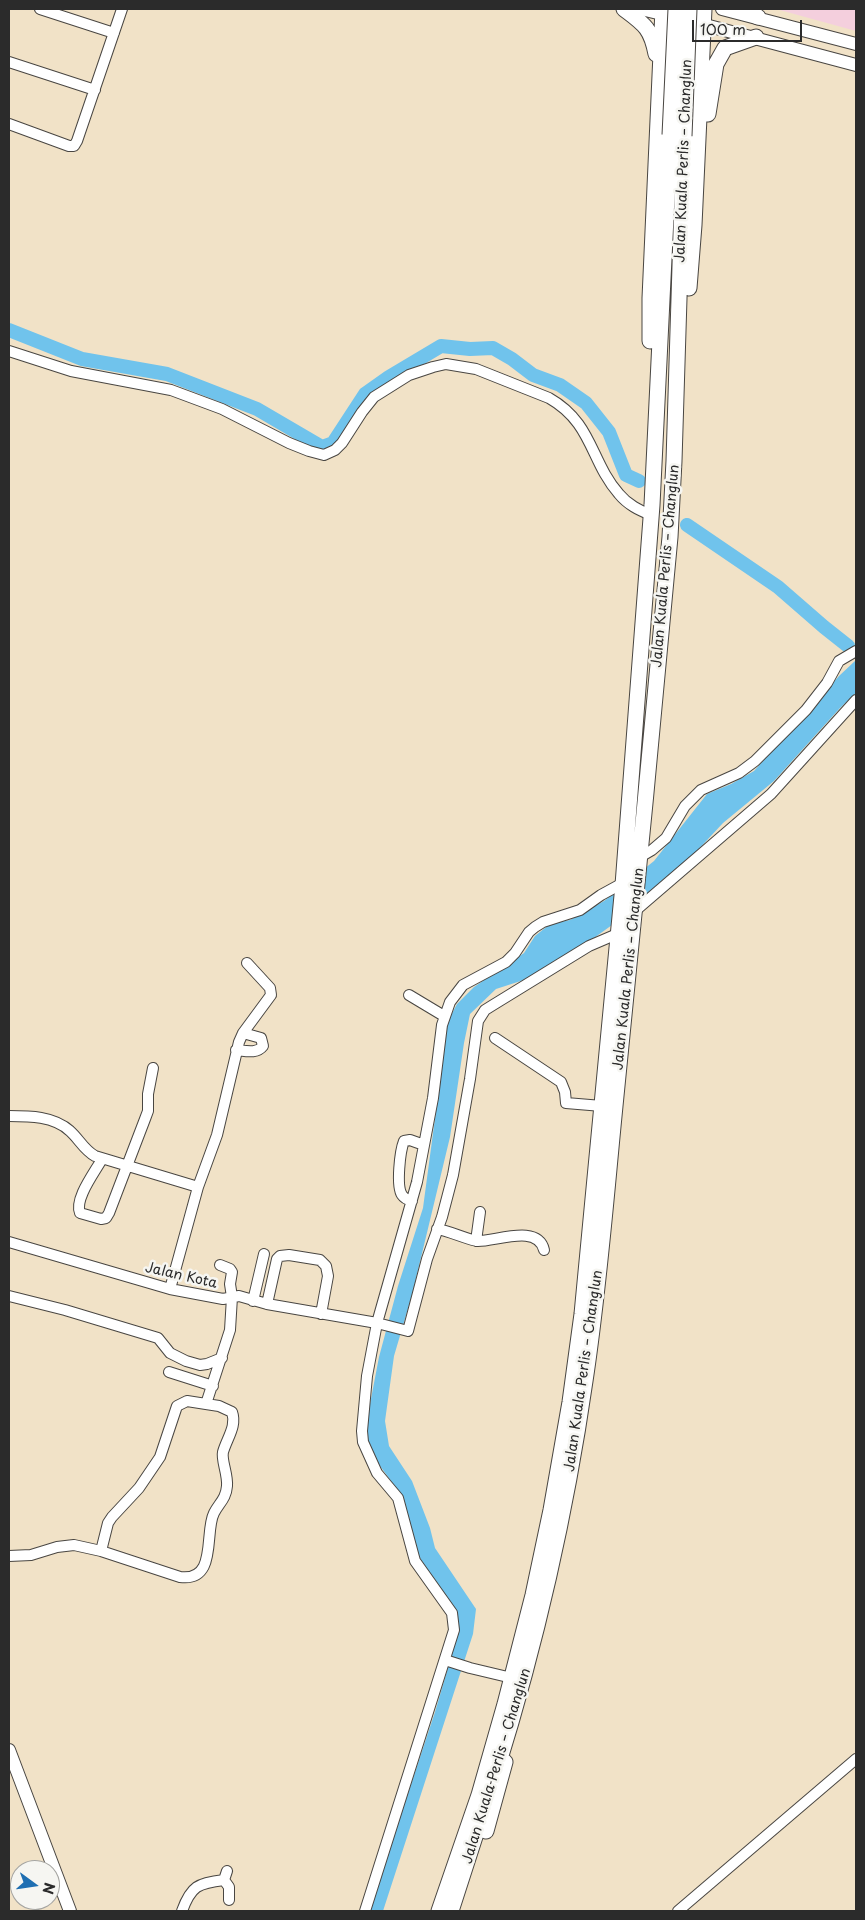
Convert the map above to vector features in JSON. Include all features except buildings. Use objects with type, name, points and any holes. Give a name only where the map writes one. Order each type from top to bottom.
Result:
[{"type":"highway","points":[[624,9],[646,27],[653,37],[660,73]]},
{"type":"highway","name":"Jalan Kuala Perlis – Changlun","points":[[439,1911],[479,1795],[512,1678],[543,1548],[575,1369],[587,1267],[623,884],[677,135],[689,9]]},
{"type":"highway","points":[[745,9],[758,17]]},
{"type":"highway","points":[[652,497],[650,298],[660,73],[659,10]]},
{"type":"highway","name":"Jalan Kuala Perlis – Changlun","points":[[451,1911],[516,1706],[542,1608],[562,1515],[594,1314],[635,910],[671,517],[674,453],[677,135],[659,10]]},
{"type":"highway","points":[[674,453],[694,225],[708,20]]},
{"type":"highway","points":[[694,225],[716,64],[725,48],[756,37]]},
{"type":"highway","points":[[461,1911],[502,1778],[516,1706]]},
{"type":"highway","points":[[428,1911],[446,1891]]},
{"type":"main road","points":[[708,20],[710,21],[712,12],[716,9]]},
{"type":"main road","points":[[722,9],[856,44]]},
{"type":"main road","points":[[659,10],[708,20],[756,37],[856,65]]},
{"type":"main road","points":[[9,1750],[70,1911]]},
{"type":"street","points":[[40,9],[114,33]]},
{"type":"street","points":[[9,124],[69,146],[74,146],[122,9]]},
{"type":"street","points":[[9,62],[95,90]]},
{"type":"street","points":[[9,351],[71,371],[171,390],[222,408],[290,443],[324,455],[342,444],[368,404],[383,390],[409,375],[433,367],[446,364],[466,366],[561,405],[580,425],[608,478],[619,494],[635,508],[652,497]]},
{"type":"street","points":[[640,858],[666,838],[685,806],[701,790],[739,773],[755,761],[810,705],[834,672],[839,661],[856,651]]},
{"type":"street","points":[[635,910],[771,794],[856,700]]},
{"type":"street","points":[[365,1911],[447,1661],[454,1630],[452,1613],[415,1561],[398,1498],[377,1473],[363,1442],[366,1384],[382,1325],[424,1145],[433,1098],[438,1044],[444,1016],[450,1002],[463,985],[506,962],[535,926],[580,910],[601,895],[623,884]]},
{"type":"street","points":[[544,1250],[538,1238],[528,1235],[476,1241],[437,1228],[449,1192],[457,1157],[478,1021],[485,1010],[493,1004],[618,930]]},
{"type":"street","points":[[170,1288],[198,1187],[217,1135],[236,1050],[243,1033],[271,995],[270,988],[247,963]]},
{"type":"street","points":[[409,995],[444,1016]]},
{"type":"street","points":[[236,1050],[253,1052],[263,1046],[261,1038],[243,1033]]},
{"type":"street","points":[[495,1038],[561,1082],[565,1092],[566,1103],[602,1106]]},
{"type":"street","points":[[102,1159],[84,1190],[78,1207],[80,1213],[90,1217],[106,1218],[110,1213],[148,1111],[148,1094],[153,1068]]},
{"type":"street","points":[[9,1116],[26,1116],[56,1123],[70,1131],[88,1152],[102,1159],[198,1187]]},
{"type":"street","points":[[412,1201],[406,1199],[400,1192],[399,1170],[402,1145],[407,1140],[424,1145]]},
{"type":"street","points":[[476,1241],[480,1212]]},
{"type":"street","name":"Jalan Kota","points":[[9,1242],[170,1288],[224,1300],[239,1296],[267,1304],[407,1331],[437,1228]]},
{"type":"street","points":[[253,1301],[264,1254]]},
{"type":"street","points":[[267,1304],[277,1259],[280,1256],[289,1255],[320,1260],[326,1266],[328,1276],[321,1314]]},
{"type":"street","points":[[206,1404],[230,1330],[232,1297],[230,1284],[232,1272],[230,1269],[220,1265]]},
{"type":"street","points":[[9,1296],[51,1306],[158,1338],[170,1353],[186,1361],[200,1365],[222,1358]]},
{"type":"street","points":[[169,1372],[212,1386]]},
{"type":"street","points":[[9,1556],[39,1554],[67,1545],[79,1546],[101,1551],[180,1577],[191,1578],[202,1568],[208,1555],[213,1514],[221,1504],[227,1490],[228,1476],[223,1453],[232,1431],[234,1417],[232,1412],[226,1408],[187,1401],[177,1406],[160,1457],[139,1488],[108,1523],[101,1551]]},
{"type":"street","points":[[447,1661],[512,1678]]},
{"type":"street","points":[[678,1911],[856,1759]]},
{"type":"street","points":[[182,1911],[188,1895],[194,1888],[225,1876],[229,1887],[229,1900]]},
{"type":"shaded area","points":[[776,9],[856,9],[856,31]]},
{"type":"water","points":[[856,660],[856,693],[774,781],[723,823],[682,867],[630,912],[594,938],[533,977],[496,989],[470,1014],[450,1137],[412,1295],[394,1356],[385,1421],[389,1446],[412,1481],[430,1528],[435,1548],[476,1609],[473,1634],[383,1911],[369,1911],[435,1712],[459,1630],[457,1615],[418,1555],[399,1492],[372,1455],[365,1430],[379,1357],[398,1286],[423,1208],[448,1021],[457,1004],[474,987],[524,953],[535,936],[550,924],[570,920],[604,901],[654,861],[707,794],[731,784],[754,771],[839,676]]},
{"type":"waterway","points":[[9,330],[82,359],[167,374],[257,409],[322,447],[333,443],[365,394],[389,377],[441,346],[470,349],[493,348],[512,359],[533,375],[560,385],[586,403],[609,432],[626,475],[639,481]]},
{"type":"waterway","points":[[687,525],[778,587],[848,646]]}]
